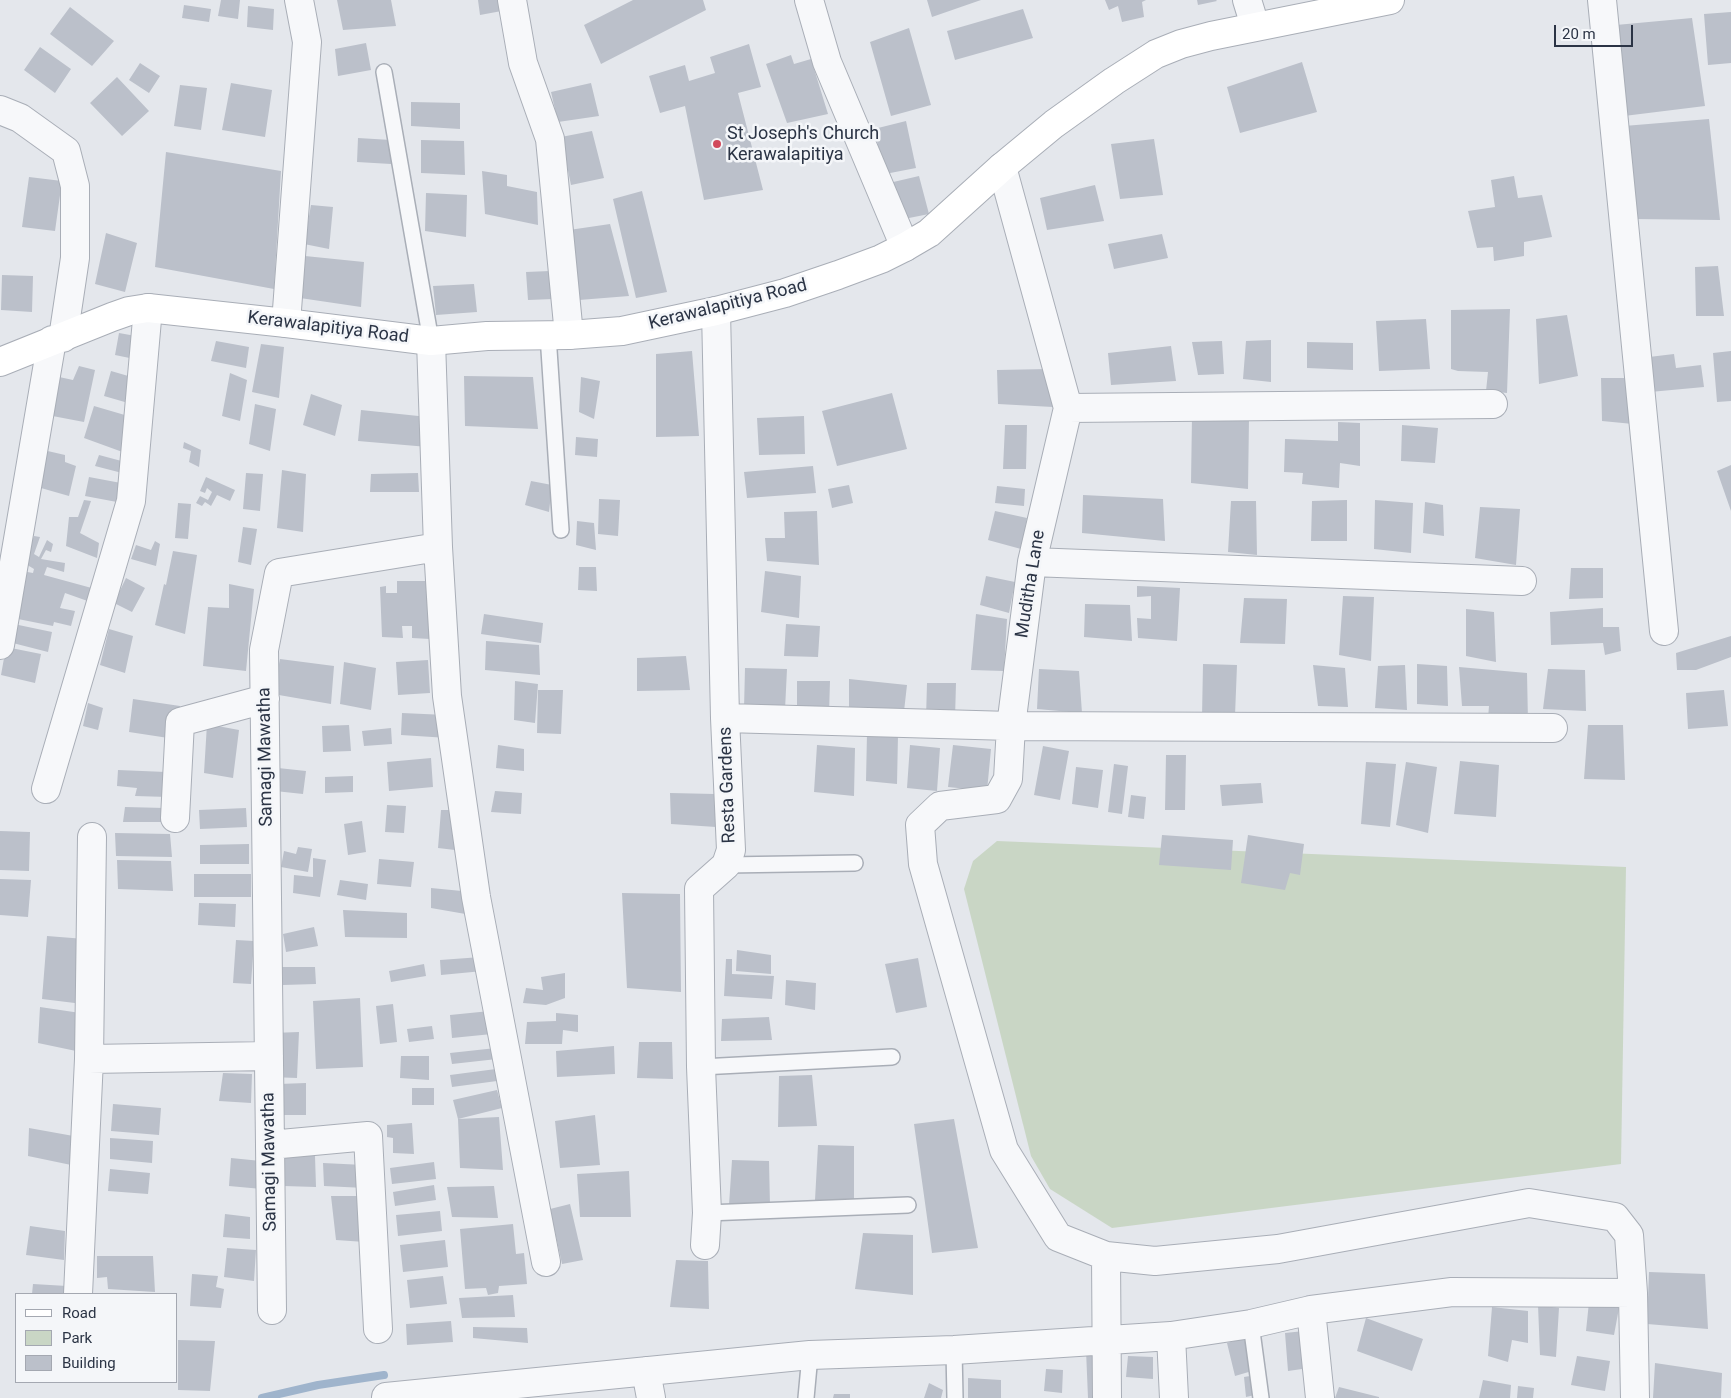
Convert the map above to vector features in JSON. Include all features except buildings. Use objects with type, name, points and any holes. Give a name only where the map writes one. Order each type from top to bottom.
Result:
[{"type":"street","points":[[286,323],[307,42],[299,0]]},
{"type":"street","points":[[512,0],[523,63],[550,140],[558,335]]},
{"type":"street","points":[[809,0],[827,62],[905,247]]},
{"type":"street","points":[[1247,0],[1254,26]]},
{"type":"street","name":"Kerawalapitiya Road","points":[[0,362],[112,317],[129,311],[148,308],[431,341],[487,336],[558,335],[622,331],[716,311],[785,293],[881,259],[929,233],[1002,167],[1054,124],[1114,81],[1156,54],[1188,42],[1254,26],[1390,0]]},
{"type":"street","points":[[1602,0],[1664,631]]},
{"type":"street","points":[[0,110],[20,118],[66,151],[75,186],[75,258],[57,339],[0,645]]},
{"type":"street","name":"Muditha Lane","points":[[1002,167],[1068,408],[1032,562],[1011,726],[1008,779],[997,799],[940,806],[920,826],[923,864],[1004,1150],[1058,1237],[1106,1256]]},
{"type":"street","points":[[46,789],[131,500],[148,308]]},
{"type":"street","name":"Resta Gardens","points":[[705,1245],[708,1213],[701,1067],[699,889],[726,865],[731,850],[725,718],[716,311]]},
{"type":"street","points":[[431,341],[438,547],[447,696],[476,897],[546,1262]]},
{"type":"street","points":[[1068,408],[1493,404]]},
{"type":"street","name":"Samagi Mawatha","points":[[272,1310],[264,650],[280,574],[438,547]]},
{"type":"street","points":[[1032,562],[1522,581]]},
{"type":"street","points":[[175,818],[180,722],[265,699]]},
{"type":"street","points":[[725,718],[1011,726],[1553,728]]},
{"type":"street","points":[[78,1293],[89,1059],[92,837]]},
{"type":"street","points":[[89,1059],[269,1056]]},
{"type":"street","points":[[270,1145],[368,1136],[378,1329]]},
{"type":"street","points":[[1107,1398],[1106,1256],[1155,1261],[1278,1249],[1529,1203],[1615,1217],[1629,1235],[1635,1398]]},
{"type":"street","points":[[386,1397],[535,1390],[646,1371],[810,1355],[954,1350],[1171,1336],[1251,1324],[1311,1310],[1452,1292],[1632,1293]]},
{"type":"street","points":[[1311,1310],[1320,1398]]},
{"type":"street","points":[[1171,1336],[1174,1398]]},
{"type":"street","points":[[646,1371],[651,1398]]},
{"type":"lane","points":[[384,72],[431,341]]},
{"type":"lane","points":[[558,335],[561,530]]},
{"type":"lane","points":[[726,865],[855,862]]},
{"type":"lane","points":[[701,1067],[892,1057]]},
{"type":"lane","points":[[708,1213],[908,1205]]},
{"type":"lane","points":[[1251,1324],[1261,1398]]},
{"type":"lane","points":[[954,1350],[955,1398]]},
{"type":"lane","points":[[806,1398],[810,1355]]},
{"type":"green space","points":[[997,841],[1626,867],[1621,1164],[1112,1228],[1050,1189],[1031,1156],[964,889],[973,861]]},
{"type":"waterway","points":[[262,1398],[318,1385],[384,1375]]},
{"type":"place","name":"St Joseph's Church Kerawalapitiya","points":[[717,144]]}]
